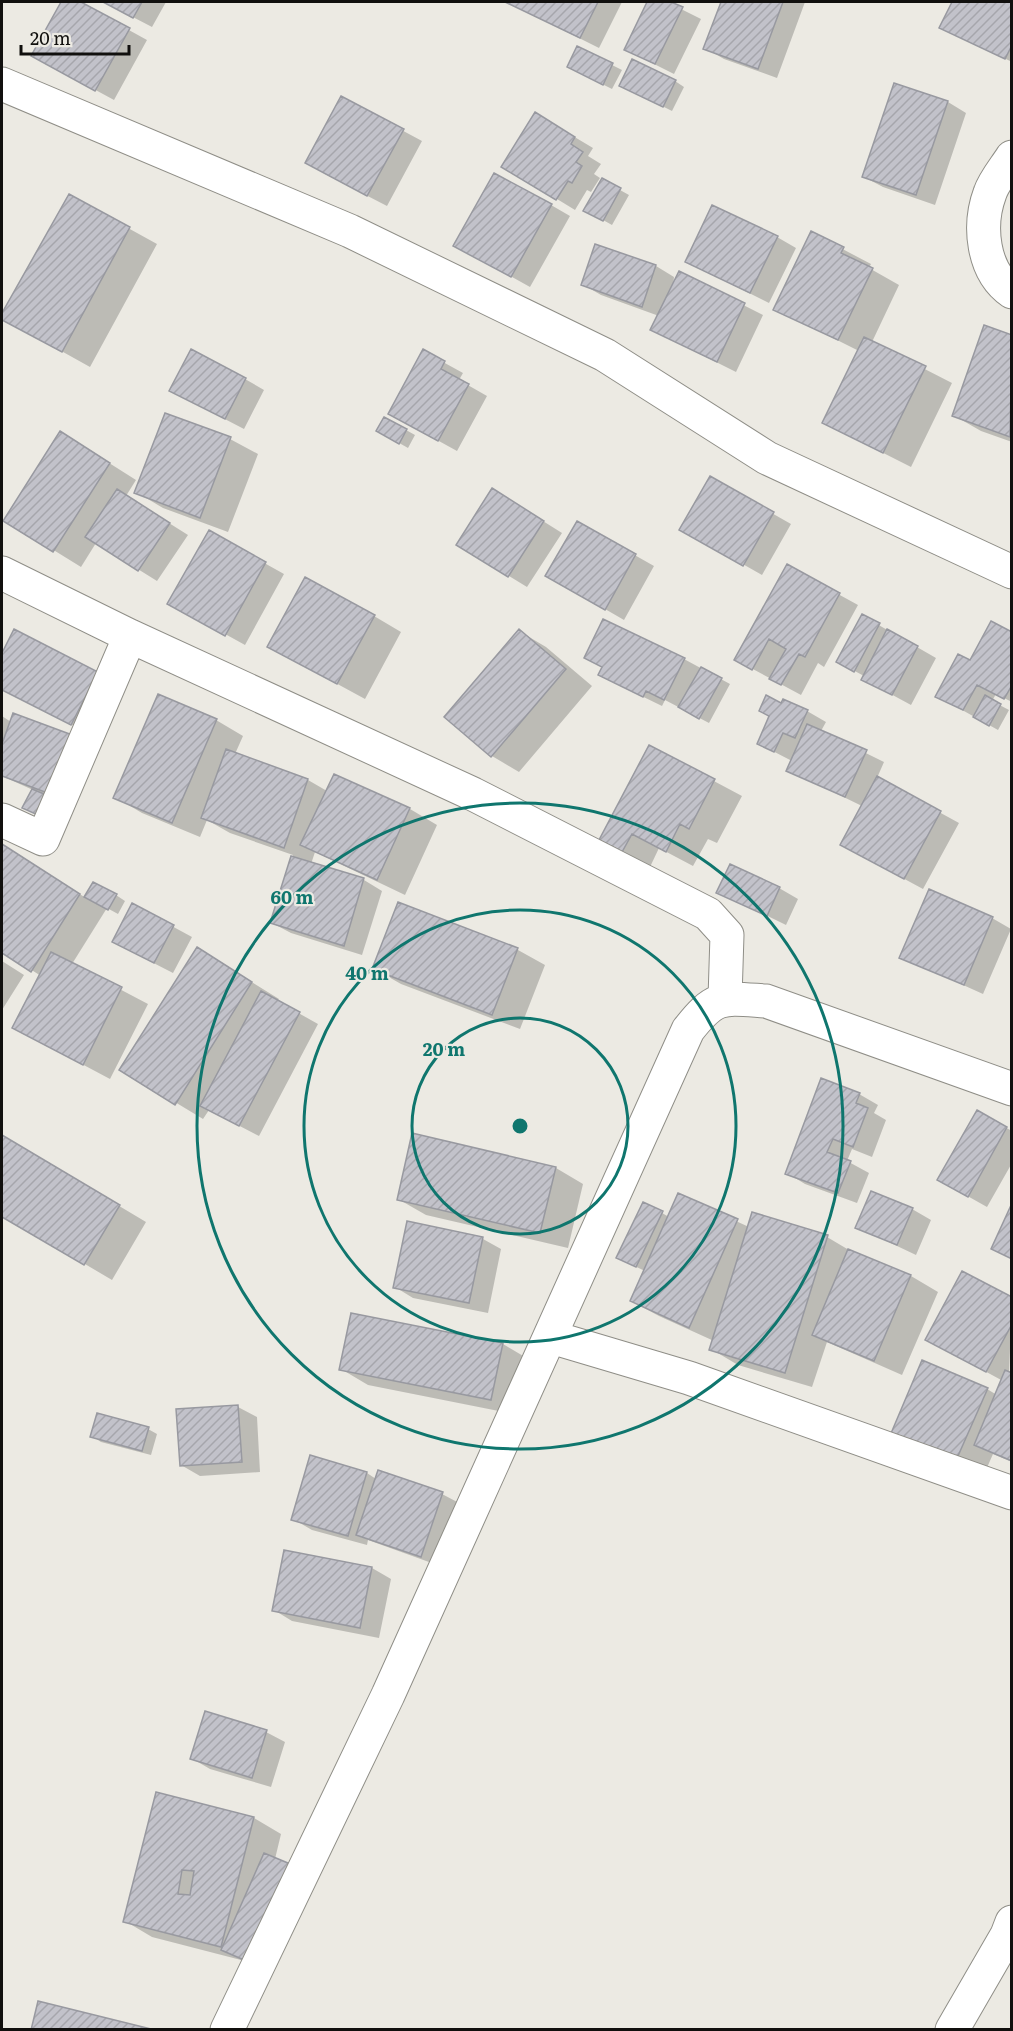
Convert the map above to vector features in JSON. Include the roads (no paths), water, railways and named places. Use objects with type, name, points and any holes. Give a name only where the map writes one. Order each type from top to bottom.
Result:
[{"type":"street","points":[[2,84],[350,231],[605,355],[767,458],[1011,573]]},
{"type":"street","points":[[1011,157],[990,193],[982,237],[993,268],[1011,292]]},
{"type":"street","points":[[2,573],[130,636],[473,794],[708,914],[727,935],[725,998]]},
{"type":"street","points":[[2,820],[43,839],[130,636]]},
{"type":"street","points":[[227,2030],[388,1695],[688,1030],[705,1008],[725,998],[766,1001],[1011,1089]]},
{"type":"street","points":[[551,1337],[689,1378],[1011,1493]]},
{"type":"street","points":[[952,2030],[1007,1935],[1011,1922]]}]
